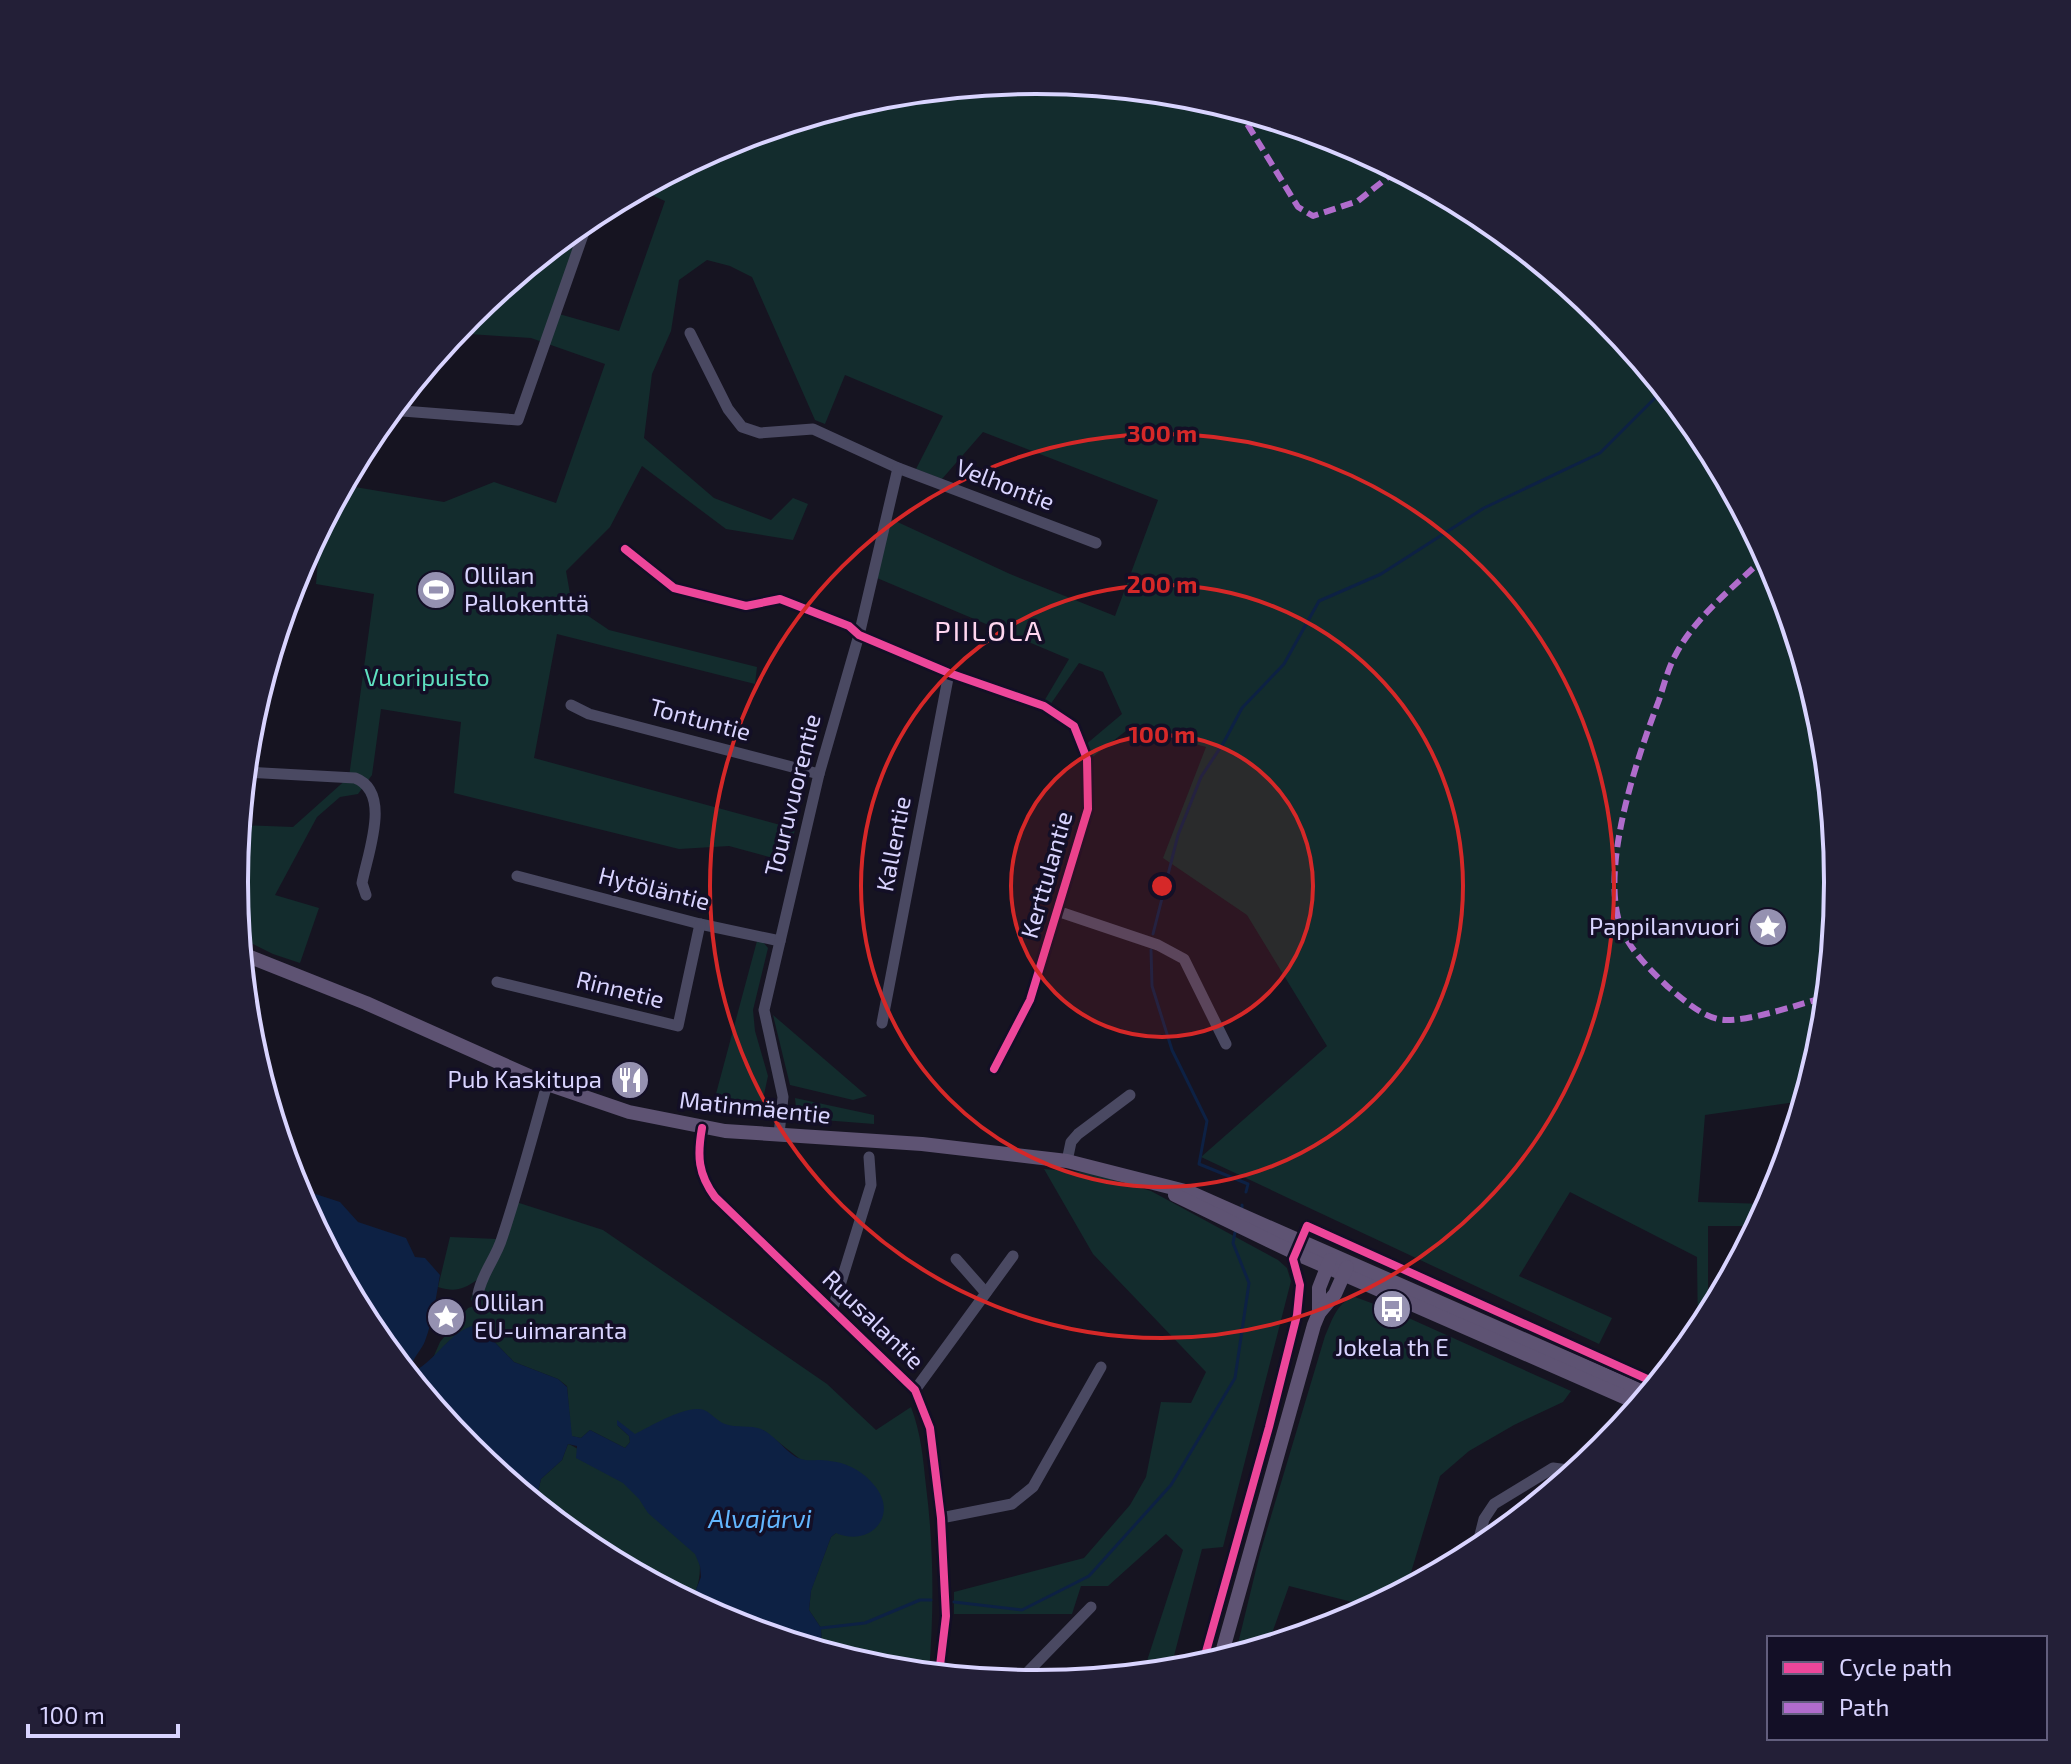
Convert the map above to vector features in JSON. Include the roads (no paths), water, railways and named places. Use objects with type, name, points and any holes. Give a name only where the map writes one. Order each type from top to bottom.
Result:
[{"type":"main road","name":"Matinmäentie","points":[[251,957],[366,1003],[547,1084],[629,1112],[702,1128],[922,1144],[1067,1161],[1149,1182],[1226,1221],[1346,1269]]},
{"type":"main road","points":[[1224,1647],[1319,1313],[1319,1288],[1329,1261]]},
{"type":"main road","points":[[1319,1313],[1332,1299],[1346,1269]]},
{"type":"main road","points":[[1346,1269],[1638,1390]]},
{"type":"main road","points":[[1346,1269],[1630,1399]]},
{"type":"street","points":[[404,411],[518,420],[582,239]]},
{"type":"street","name":"Velhontie","points":[[690,333],[728,409],[742,427],[760,433],[813,429],[898,468],[1096,543]]},
{"type":"street","name":"Touruvuorentie","points":[[779,1134],[783,1097],[764,1010],[819,774],[859,635],[898,468]]},
{"type":"street","name":"Kerttulantie","points":[[625,549],[674,588],[746,606],[780,599],[849,626],[859,635],[949,673],[1044,706],[1074,726],[1087,759],[1088,809],[1030,1000],[994,1069]]},
{"type":"street","name":"Kallentie","points":[[882,1023],[949,673]]},
{"type":"street","name":"Tontuntie","points":[[571,705],[589,714],[819,774]]},
{"type":"street","points":[[255,773],[355,778],[366,782],[374,793],[377,806],[362,883],[366,895]]},
{"type":"street","name":"Hytöläntie","points":[[517,876],[700,924],[780,941]]},
{"type":"street","points":[[1057,911],[1158,945],[1184,959],[1226,1044]]},
{"type":"street","name":"Rinnetie","points":[[497,982],[678,1026],[700,924]]},
{"type":"street","points":[[478,1294],[480,1283],[495,1258],[502,1238],[547,1084]]},
{"type":"street","points":[[1067,1161],[1071,1142],[1078,1134],[1130,1095]]},
{"type":"street","name":"Ruusalantie","points":[[702,1128],[698,1159],[704,1182],[715,1197],[915,1390],[930,1428],[941,1518],[946,1616],[940,1664]]},
{"type":"street","points":[[833,1308],[871,1185],[869,1157]]},
{"type":"street","points":[[915,1390],[1013,1256]]},
{"type":"street","points":[[956,1259],[986,1293]]},
{"type":"street","points":[[941,1518],[1012,1504],[1033,1487],[1101,1367]]},
{"type":"street","points":[[1481,1531],[1484,1519],[1494,1504],[1553,1468],[1560,1469]]},
{"type":"street","points":[[1030,1670],[1091,1607]]},
{"type":"water","name":"Alvajärvi","points":[[311,1193],[340,1202],[358,1222],[406,1238],[415,1257],[425,1258],[440,1275],[428,1333],[412,1364],[418,1369],[454,1336],[478,1325],[514,1362],[558,1379],[567,1387],[572,1436],[581,1438],[590,1430],[625,1448],[630,1442],[629,1436],[617,1425],[617,1420],[635,1434],[679,1413],[704,1410],[725,1424],[761,1429],[801,1459],[827,1461],[856,1469],[874,1485],[884,1507],[878,1526],[870,1532],[860,1536],[836,1533],[831,1537],[811,1591],[809,1610],[821,1628],[822,1640],[782,1628],[694,1592],[701,1577],[695,1554],[648,1513],[623,1483],[576,1458],[577,1446],[568,1444],[562,1460],[541,1479],[538,1492],[478,1439],[410,1362],[353,1276]]},
{"type":"waterway","points":[[1153,934],[1178,835],[1201,777],[1242,708],[1284,664],[1319,601],[1381,574],[1484,508],[1600,453],[1656,397]]},
{"type":"waterway","points":[[1151,950],[1152,986],[1172,1050],[1207,1121],[1199,1164],[1248,1184],[1246,1192]]},
{"type":"waterway","points":[[954,1602],[1022,1610],[1089,1576],[1171,1485],[1235,1378],[1249,1283],[1233,1243],[1235,1232]]},
{"type":"waterway","points":[[821,1628],[865,1623],[920,1600],[931,1600]]},
{"type":"place","name":"Ollilan Pallokenttä","points":[[436,590]]},
{"type":"place","name":"Pappilanvuori","points":[[1768,927]]},
{"type":"place","name":"Pub Kaskitupa","points":[[630,1080]]},
{"type":"place","name":"Jokela th E","points":[[1392,1309]]},
{"type":"place","name":"Ollilan EU-uimaranta","points":[[446,1317]]},
{"type":"district","name":"PIILOLA","points":[[989,631]]},
{"type":"park label","name":"Vuoripuisto","points":[[427,678]]}]
